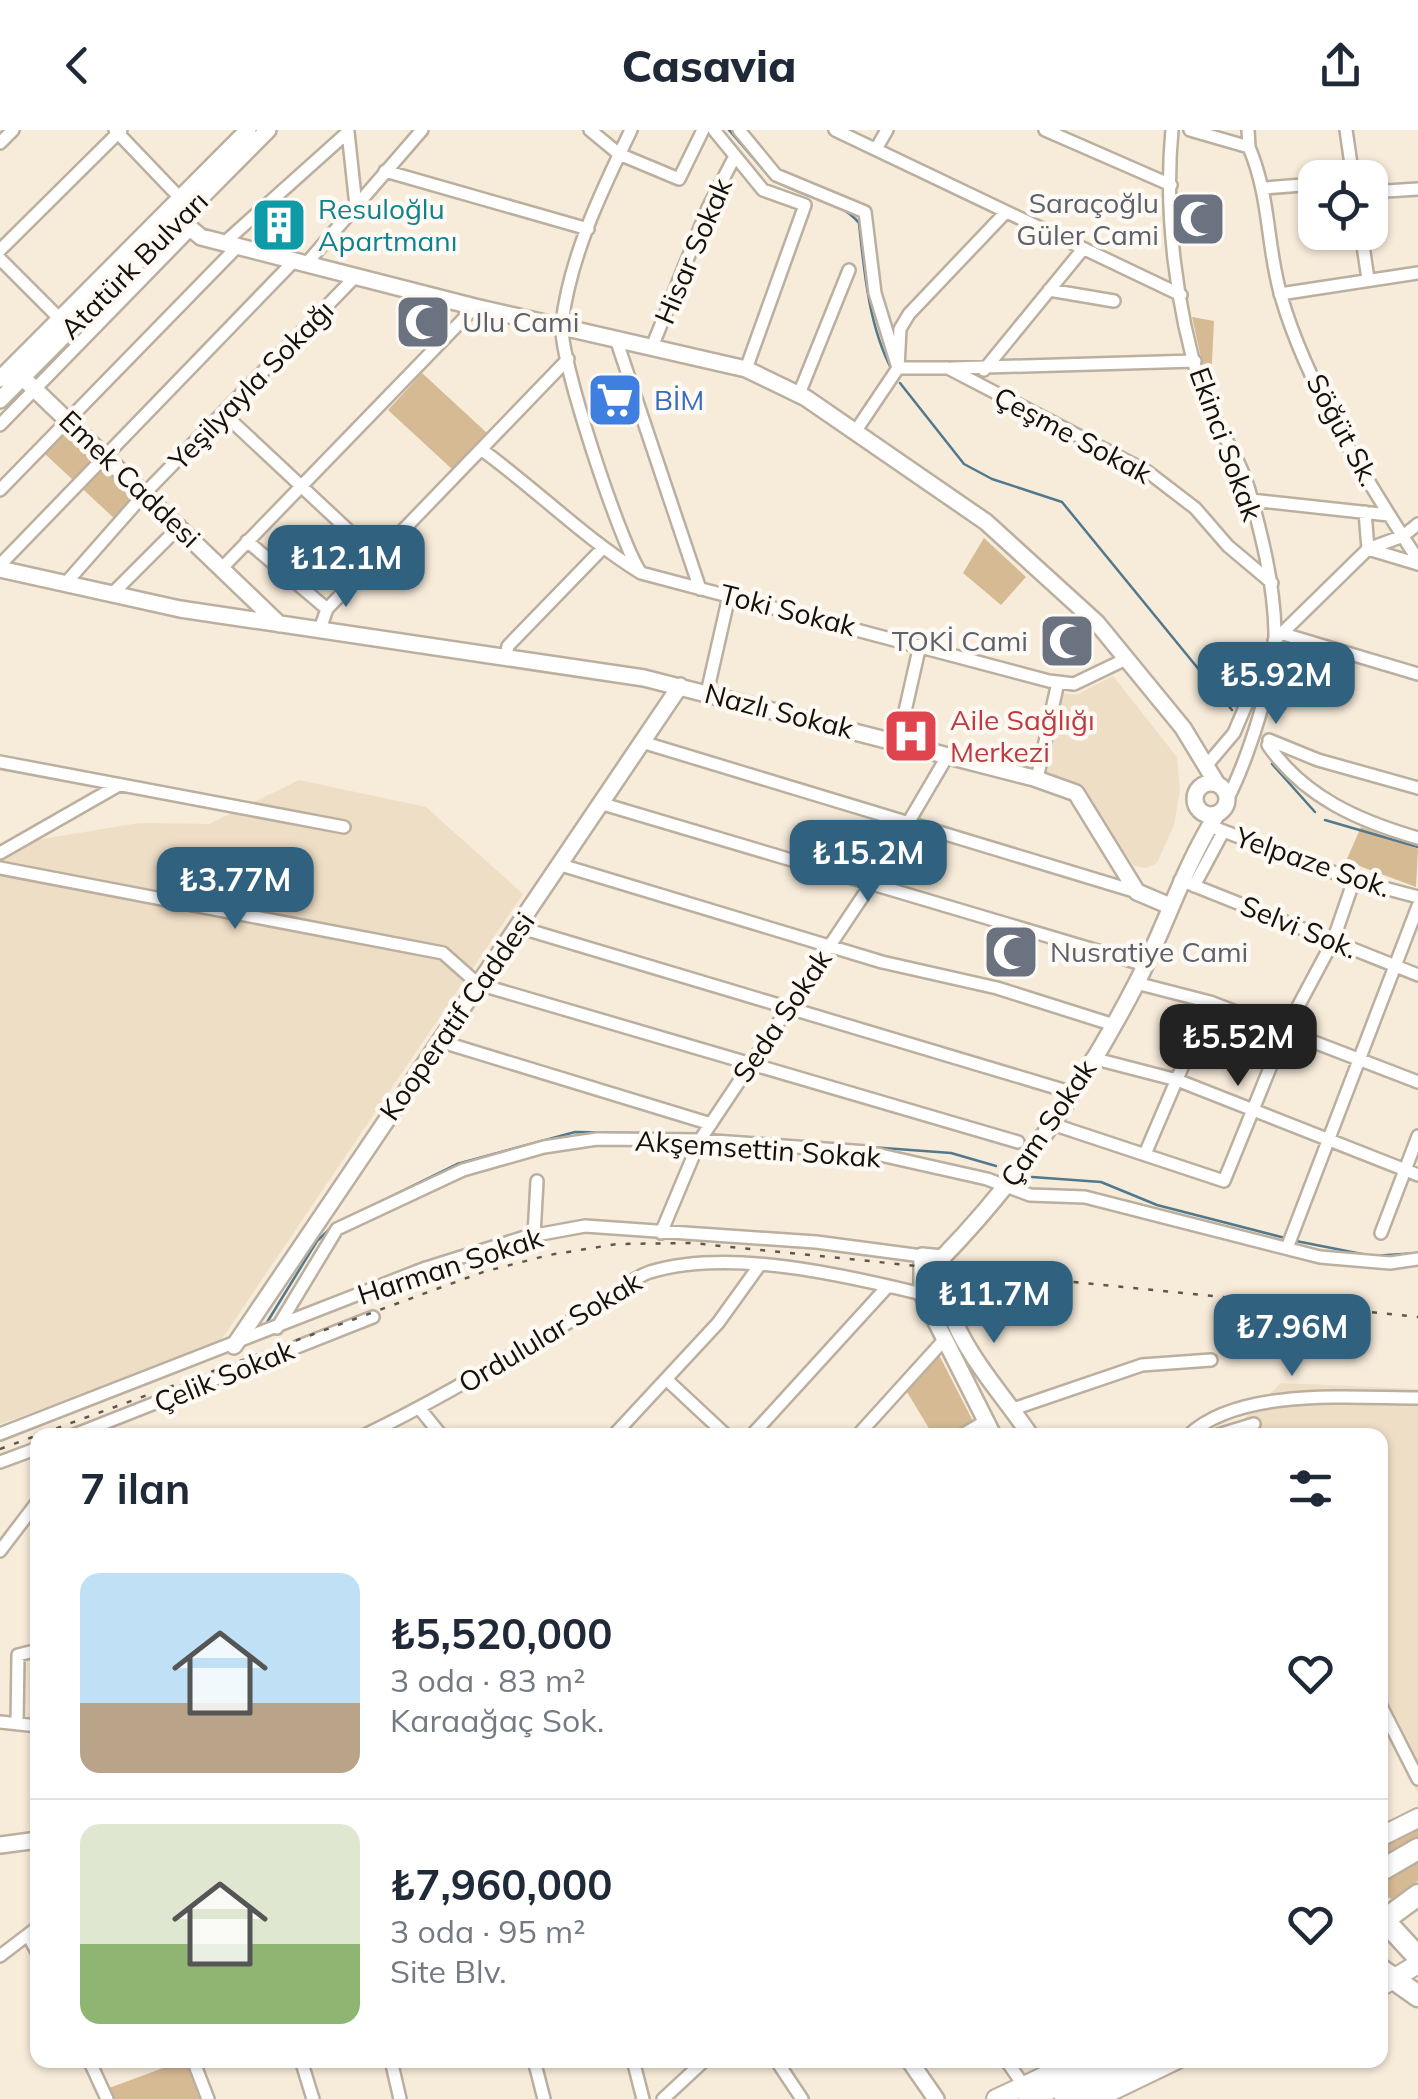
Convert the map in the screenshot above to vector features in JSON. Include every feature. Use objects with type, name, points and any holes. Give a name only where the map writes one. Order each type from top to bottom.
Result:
[{"type":"highway","points":[[1388,1866],[1418,1849]]},
{"type":"highway","points":[[1388,1914],[1418,1895]]},
{"type":"highway","points":[[1388,1926],[1418,1961]]},
{"type":"highway","points":[[1388,1980],[1418,1996]]},
{"type":"highway","points":[[1026,2093],[1088,2068]]},
{"type":"highway","points":[[1065,2099],[1126,2068]]},
{"type":"main road","name":"Atatürk Bulvarı","points":[[0,400],[29,383],[179,215],[248,130]]},
{"type":"main road","name":"Atatürk Bulvarı","points":[[0,379],[60,319],[179,215],[268,130]]},
{"type":"main road","points":[[179,215],[230,245],[476,307],[746,368],[799,394],[986,522],[1097,623],[1183,728],[1227,800]]},
{"type":"main road","name":"Emek Caddesi","points":[[29,383],[279,624]]},
{"type":"main road","name":"Nazlı Sokak","points":[[0,567],[112,594],[279,624],[506,656],[680,686],[1037,780],[1076,793],[1138,892]]},
{"type":"main road","name":"Kooperatif Caddesi","points":[[234,1346],[680,686]]},
{"type":"main road","points":[[1216,784],[1200,787],[1195,802],[1217,824]]},
{"type":"main road","name":"Çam Sokak","points":[[942,1258],[1006,1186],[1114,1025],[1170,906],[1187,883],[1227,800]]},
{"type":"main road","points":[[1138,892],[1170,906]]},
{"type":"main road","points":[[990,1428],[922,1294],[922,1256],[942,1258],[954,1321],[967,1348],[1025,1428]]},
{"type":"main road","points":[[1388,1833],[1418,1818]]},
{"type":"main road","points":[[0,1845],[30,1841]]},
{"type":"main road","points":[[1388,1976],[1418,1961]]},
{"type":"main road","points":[[914,2068],[936,2099]]},
{"type":"main road","points":[[996,2099],[1026,2093],[1066,2068]]},
{"type":"main road","points":[[1095,2099],[1159,2068]]},
{"type":"street","points":[[0,144],[13,130]]},
{"type":"street","points":[[0,567],[356,206],[422,130]]},
{"type":"street","points":[[590,130],[620,154],[678,179],[703,130]]},
{"type":"street","points":[[631,130],[588,229],[561,326],[625,544],[641,573]]},
{"type":"street","points":[[714,130],[763,190],[805,205],[746,368]]},
{"type":"street","points":[[740,130],[776,175],[865,212],[875,293],[898,368]]},
{"type":"street","points":[[835,130],[1181,296]]},
{"type":"street","points":[[876,149],[887,130]]},
{"type":"street","points":[[1045,130],[1171,185]]},
{"type":"street","name":"Ekinci Sokak","points":[[1172,130],[1171,185],[1181,296],[1211,415],[1237,461],[1251,500],[1272,583],[1278,635]]},
{"type":"street","points":[[1190,130],[1249,148]]},
{"type":"street","name":"Söğüt Sk.","points":[[1248,130],[1249,148],[1265,188],[1280,294],[1301,351],[1418,562]]},
{"type":"street","points":[[1346,130],[1350,160]]},
{"type":"street","points":[[0,250],[118,131],[179,215]]},
{"type":"street","points":[[0,490],[230,245],[348,132],[356,206]]},
{"type":"street","name":"Hisar Sokak","points":[[652,347],[708,208],[734,156]]},
{"type":"street","points":[[385,172],[588,229]]},
{"type":"street","points":[[1265,188],[1298,185]]},
{"type":"street","points":[[1388,191],[1418,189]]},
{"type":"street","points":[[856,432],[898,368],[900,328],[909,314],[1006,212]]},
{"type":"street","points":[[984,370],[1083,249]]},
{"type":"street","points":[[1364,250],[1368,279]]},
{"type":"street","points":[[0,259],[60,319]]},
{"type":"street","points":[[799,394],[849,270]]},
{"type":"street","points":[[1280,294],[1418,273]]},
{"type":"street","name":"Yeşilyayla Sokağı","points":[[65,584],[146,492],[355,277]]},
{"type":"street","points":[[1048,290],[1114,301]]},
{"type":"street","points":[[222,568],[476,307]]},
{"type":"street","points":[[616,339],[700,589]]},
{"type":"street","points":[[320,629],[327,609],[568,359]]},
{"type":"street","points":[[948,368],[984,370],[1195,361]]},
{"type":"street","name":"Çeşme Sokak","points":[[898,368],[948,368],[1148,472],[1194,508],[1228,546],[1272,583]]},
{"type":"street","points":[[0,425],[29,383]]},
{"type":"street","points":[[224,413],[379,559]]},
{"type":"street","name":"Toki Sokak","points":[[482,450],[530,485],[602,549],[641,573],[1058,682]]},
{"type":"street","points":[[1251,500],[1389,515]]},
{"type":"street","points":[[1365,512],[1368,549]]},
{"type":"street","points":[[1206,766],[1234,733],[1278,635],[1368,549],[1402,536],[1418,524]]},
{"type":"street","points":[[112,594],[180,526]]},
{"type":"street","points":[[248,541],[327,609]]},
{"type":"street","points":[[506,656],[508,646],[602,549]]},
{"type":"street","points":[[1368,549],[1418,562]]},
{"type":"street","points":[[708,693],[729,596]]},
{"type":"street","points":[[1278,635],[1418,674]]},
{"type":"street","points":[[1227,800],[1256,722],[1278,635]]},
{"type":"street","points":[[898,742],[920,644]]},
{"type":"street","points":[[1037,780],[1058,682],[1074,684],[1126,659]]},
{"type":"street","points":[[644,743],[1138,892]]},
{"type":"street","points":[[1418,788],[1269,743],[1291,774],[1324,802],[1418,838]]},
{"type":"street","name":"Seda Sokak","points":[[662,1233],[700,1140],[870,884],[948,756]]},
{"type":"street","points":[[0,762],[344,827]]},
{"type":"street","points":[[0,852],[119,785]]},
{"type":"street","points":[[603,804],[1145,966]]},
{"type":"street","name":"Yelpaze Sok.","points":[[1217,824],[1354,880],[1418,897]]},
{"type":"street","points":[[561,866],[829,946],[997,988],[1114,1025]]},
{"type":"street","points":[[0,868],[443,953],[478,984],[1018,1142]]},
{"type":"street","points":[[1049,1122],[1224,1181],[1285,1031],[1333,941],[1354,880]]},
{"type":"street","name":"Selvi Sok.","points":[[1187,883],[1418,975]]},
{"type":"street","points":[[1288,1248],[1418,906]]},
{"type":"street","points":[[518,927],[1070,1092]]},
{"type":"street","points":[[1136,983],[1210,1002],[1418,1082]]},
{"type":"street","points":[[1145,1154],[1210,1002]]},
{"type":"street","points":[[439,1041],[711,1124]]},
{"type":"street","points":[[1092,1058],[1176,1080],[1412,1172]]},
{"type":"street","points":[[1381,1233],[1412,1172],[1418,1136]]},
{"type":"street","name":"Akşemsettin Sokak","points":[[277,1328],[337,1229],[463,1170],[544,1146],[597,1139],[700,1140],[867,1152],[1006,1186],[1030,1196],[1085,1197],[1320,1257],[1390,1263],[1418,1259]]},
{"type":"street","points":[[534,1235],[537,1180]]},
{"type":"street","name":"Harman Sokak","points":[[0,1434],[423,1270],[534,1235],[586,1226],[816,1242],[922,1256]]},
{"type":"street","name":"Ordulular Sokak","points":[[380,1428],[420,1409],[647,1272],[694,1265],[759,1266],[922,1294]]},
{"type":"street","points":[[620,1428],[718,1322],[759,1266]]},
{"type":"street","points":[[758,1428],[888,1286]]},
{"type":"street","name":"Çelik Sokak","points":[[92,1428],[374,1317]]},
{"type":"street","points":[[864,1428],[944,1340]]},
{"type":"street","points":[[1013,1409],[1142,1365],[1210,1360]]},
{"type":"street","points":[[666,1379],[718,1428]]},
{"type":"street","points":[[1199,1428],[1211,1419],[1271,1402],[1418,1398]]},
{"type":"street","points":[[420,1409],[435,1428]]},
{"type":"street","points":[[1241,1428],[1254,1424]]},
{"type":"street","points":[[0,1462],[30,1451]]},
{"type":"street","points":[[0,1551],[30,1512]]},
{"type":"street","points":[[17,1724],[18,1655],[30,1652]]},
{"type":"street","points":[[1388,1720],[1418,1779]]},
{"type":"street","points":[[0,1722],[30,1725]]},
{"type":"street","points":[[0,1956],[30,1933]]},
{"type":"street","points":[[93,2068],[107,2099]]},
{"type":"street","points":[[196,2068],[208,2099]]},
{"type":"street","points":[[304,2068],[314,2099]]},
{"type":"street","points":[[393,2068],[400,2099]]},
{"type":"street","points":[[536,2068],[542,2099]]},
{"type":"street","points":[[635,2068],[643,2099]]},
{"type":"street","points":[[663,2099],[696,2068]]},
{"type":"street","points":[[781,2068],[802,2099]]},
{"type":"street","points":[[1011,2068],[1026,2093]]},
{"type":"shaded area","points":[[1192,317],[1214,321],[1211,381],[1206,380]]},
{"type":"shaded area","points":[[422,373],[487,433],[453,470],[388,410]]},
{"type":"shaded area","points":[[67,431],[137,497],[115,519],[45,454]]},
{"type":"shaded area","points":[[984,538],[1026,577],[1001,605],[963,573]]},
{"type":"shaded area","points":[[1113,676],[1177,757],[1180,790],[1174,825],[1157,863],[1146,868],[1134,866],[1080,789],[1043,771],[1058,697],[1062,693],[1076,695]]},
{"type":"shaded area","points":[[299,780],[426,807],[523,894],[217,1346],[0,1424],[0,846],[139,823],[209,824]]},
{"type":"shaded area","points":[[1361,827],[1418,849],[1416,887],[1346,861]]},
{"type":"shaded area","points":[[939,1355],[974,1423],[965,1428],[929,1428],[904,1387]]},
{"type":"shaded area","points":[[1281,1383],[1418,1389],[1418,1794],[1388,1738],[1388,1428],[1234,1428]]},
{"type":"shaded area","points":[[1418,1811],[1418,1842],[1388,1857],[1388,1824]]},
{"type":"shaded area","points":[[1418,1857],[1418,1881],[1392,1899],[1388,1897],[1388,1876]]},
{"type":"shaded area","points":[[163,2068],[188,2068],[200,2099],[113,2099],[109,2088]]},
{"type":"waterway","points":[[729,130],[769,176]]},
{"type":"waterway","points":[[776,180],[841,209],[859,223],[873,317],[892,370]]},
{"type":"waterway","points":[[900,383],[964,464],[992,479],[1062,502],[1232,710]]},
{"type":"waterway","points":[[1272,764],[1315,812]]},
{"type":"waterway","points":[[1325,820],[1418,847]]},
{"type":"waterway","points":[[343,1220],[457,1164],[575,1132],[692,1134]]},
{"type":"waterway","points":[[711,1135],[852,1145]]},
{"type":"waterway","points":[[870,1147],[951,1153],[996,1166]]},
{"type":"waterway","points":[[1032,1177],[1101,1182],[1157,1205],[1285,1238]]},
{"type":"waterway","points":[[266,1324],[317,1241],[332,1227]]},
{"type":"waterway","points":[[1296,1241],[1372,1256],[1418,1253]]},
{"type":"railway","points":[[57,1428],[483,1272],[549,1255],[617,1244],[692,1243],[1418,1317]]},
{"type":"railway","points":[[0,1449],[30,1438]]},
{"type":"place","name":"Saraçoğlu Güler Cami","points":[[1198,219]]},
{"type":"place","name":"Resuloğlu Apartmanı","points":[[279,225]]},
{"type":"place","name":"Ulu Cami","points":[[423,322]]},
{"type":"place","name":"BİM","points":[[615,400]]},
{"type":"place","name":"TOKİ Cami","points":[[1067,641]]},
{"type":"place","name":"Aile Sağlığı Merkezi","points":[[911,736]]},
{"type":"place","name":"Nusratiye Cami","points":[[1011,952]]}]
